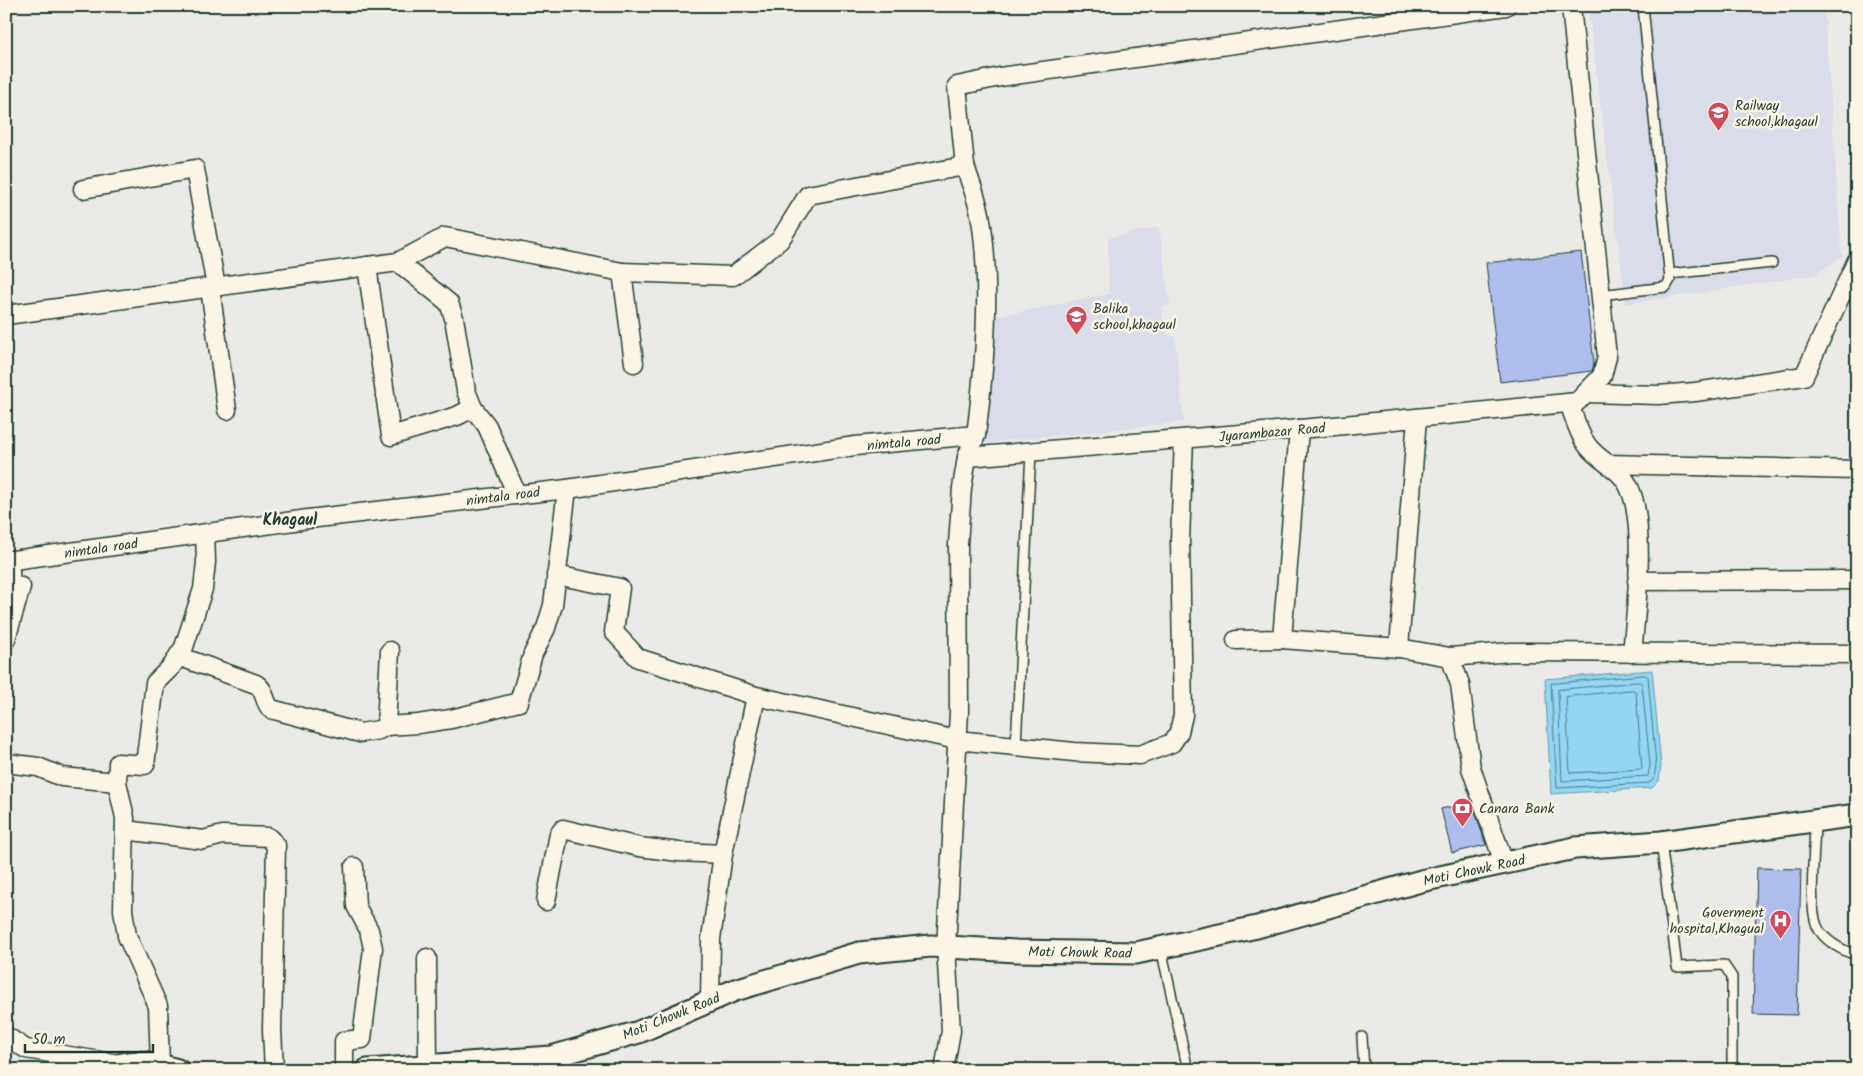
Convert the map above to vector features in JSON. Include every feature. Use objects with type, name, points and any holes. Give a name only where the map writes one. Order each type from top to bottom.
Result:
[{"type":"street","points":[[944,1070],[950,1031],[946,947],[957,740],[958,544],[962,488],[968,457],[976,435],[982,390],[986,292],[980,213],[965,166],[957,86],[1000,76],[1506,6]]},
{"type":"street","points":[[1571,6],[1607,357],[1602,376],[1577,399],[1587,445],[1628,484],[1638,516],[1637,581],[1632,652]]},
{"type":"street","points":[[6,315],[398,262],[445,237],[622,272],[733,276],[780,240],[808,195],[965,166]]},
{"type":"street","points":[[83,189],[195,169],[213,288],[227,410]]},
{"type":"street","points":[[1851,286],[1857,260]]},
{"type":"street","points":[[398,262],[449,303],[454,318],[466,390],[473,408],[487,426],[517,495]]},
{"type":"street","points":[[367,266],[391,436],[457,416],[473,408]]},
{"type":"street","points":[[622,272],[634,363]]},
{"type":"street","name":"Jyarambazar Road","points":[[968,457],[1417,418],[1577,399],[1695,392],[1804,376],[1851,286]]},
{"type":"street","points":[[1399,648],[1417,418]]},
{"type":"street","points":[[1282,639],[1299,429]]},
{"type":"street","name":"nimtala road","points":[[7,561],[205,534],[567,489],[855,446],[976,435]]},
{"type":"street","points":[[556,575],[620,588],[614,632],[638,658],[756,696],[957,740],[1074,752],[1140,755],[1172,743],[1179,732],[1182,715],[1184,678],[1180,540],[1184,439]]},
{"type":"street","points":[[1608,464],[1857,470]]},
{"type":"street","points":[[178,656],[256,684],[263,690],[266,704],[271,709],[360,732],[379,730],[386,726],[451,719],[519,702],[533,654],[546,628],[553,604],[567,489]]},
{"type":"street","points":[[6,1036],[26,1049],[113,1067],[145,1061],[169,1067],[158,1006],[128,936],[123,910],[125,818],[117,782],[118,763],[145,765],[155,683],[184,647],[203,589],[206,562],[205,534]]},
{"type":"street","points":[[6,639],[21,587],[11,583],[7,561]]},
{"type":"street","points":[[1637,581],[1857,580]]},
{"type":"street","points":[[1236,640],[1282,639],[1399,648],[1450,656],[1511,652],[1857,654]]},
{"type":"street","points":[[386,726],[390,651]]},
{"type":"street","points":[[1450,656],[1460,684],[1471,768],[1504,863]]},
{"type":"street","points":[[710,1001],[711,939],[723,854],[756,696]]},
{"type":"street","points":[[6,763],[38,767],[62,777],[117,782]]},
{"type":"street","name":"Moti Chowk Road","points":[[367,1070],[551,1057],[639,1032],[735,990],[859,953],[930,946],[1016,951],[1136,953],[1257,927],[1421,881],[1575,848],[1661,842],[1857,815]]},
{"type":"street","points":[[125,830],[203,840],[223,835],[268,836],[273,840],[276,845],[272,1030],[274,1070]]},
{"type":"street","points":[[546,901],[559,834],[563,830],[639,847],[679,852],[723,854]]},
{"type":"street","points":[[344,1070],[344,1041],[362,1039],[373,948],[370,930],[356,906],[354,866]]},
{"type":"street","points":[[427,958],[428,1065]]},
{"type":"lane","points":[[1600,295],[1666,287],[1670,280],[1643,6]]},
{"type":"lane","points":[[1670,274],[1772,262]]},
{"type":"lane","points":[[1016,745],[1031,452]]},
{"type":"lane","points":[[1815,821],[1813,908],[1817,926],[1828,940],[1857,955]]},
{"type":"lane","points":[[1661,842],[1678,967],[1724,965],[1732,977],[1732,1070]]},
{"type":"lane","points":[[1160,948],[1188,1070]]},
{"type":"lane","points":[[1362,1038],[1364,1070]]},
{"type":"shaded area","name":"Railway school,khagaul","points":[[1603,6],[1824,6],[1842,256],[1815,275],[1626,304],[1588,8]]},
{"type":"shaded area","name":"Balika school,khagaul","points":[[1159,227],[1170,304],[1161,307],[1166,333],[1175,337],[1184,422],[983,443],[984,319],[1109,294],[1108,238]]},
{"type":"water","points":[[1652,670],[1661,766],[1659,781],[1652,788],[1551,794],[1545,679]]},
{"type":"building","points":[[1581,252],[1594,363],[1592,371],[1500,382],[1486,263]]},
{"type":"building","name":"Canara Bank","points":[[1472,802],[1486,845],[1452,853],[1441,809]]},
{"type":"building","points":[[1757,868],[1801,869],[1797,1015],[1753,1014]]},
{"type":"place","name":"Railway school,khagaul","points":[[1719,132]]},
{"type":"place","name":"Balika school,khagaul","points":[[1077,335]]},
{"type":"place","name":"Canara Bank","points":[[1463,827]]},
{"type":"place","name":"Goverment hospital,Khagual","points":[[1780,939]]},
{"type":"district","name":"Khagaul","points":[[290,519]]}]
